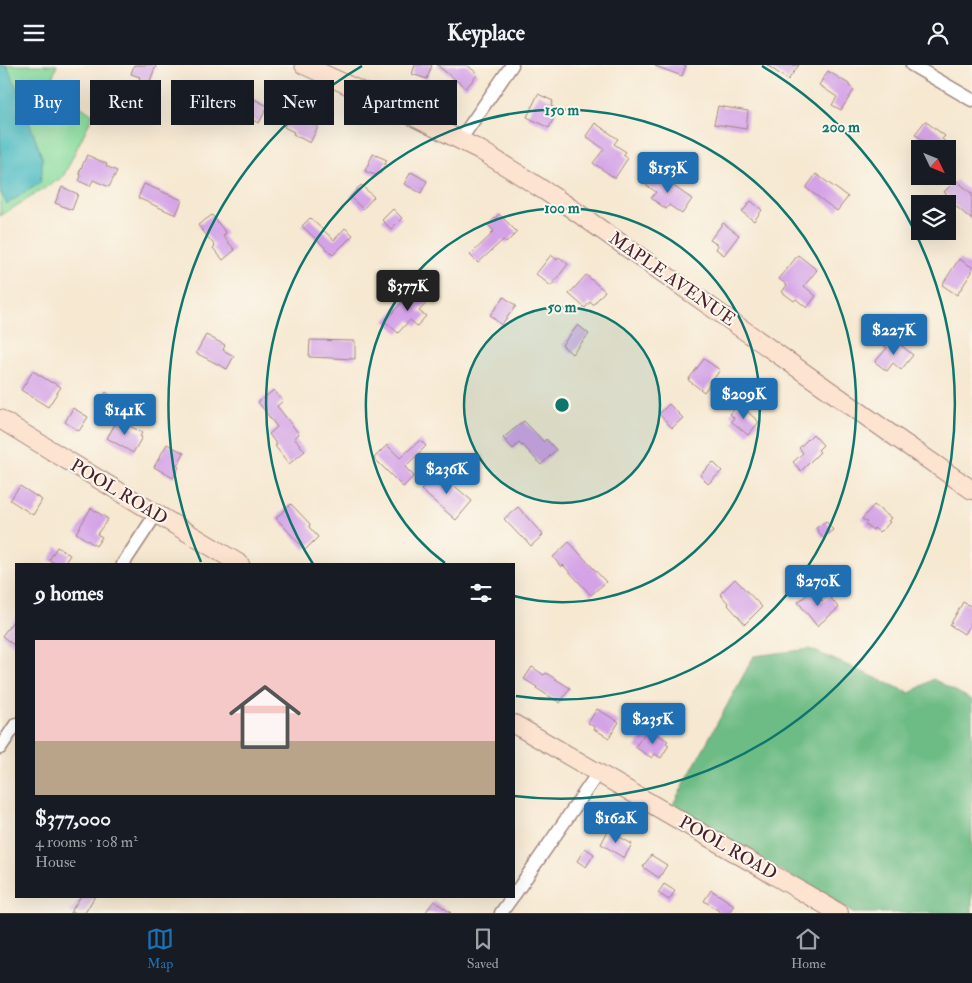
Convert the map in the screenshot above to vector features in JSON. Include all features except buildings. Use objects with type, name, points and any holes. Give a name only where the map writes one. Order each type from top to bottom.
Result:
[{"type":"main road","name":"MAPLE AVENUE","points":[[304,65],[383,101],[492,157],[566,204],[972,490]]},
{"type":"main road","name":"POOL ROAD","points":[[0,419],[238,563]]},
{"type":"main road","name":"POOL ROAD","points":[[515,725],[838,913]]},
{"type":"street","points":[[460,141],[512,65]]},
{"type":"street","points":[[912,65],[972,99]]},
{"type":"street","points":[[124,563],[156,514]]},
{"type":"street","points":[[0,748],[15,726]]},
{"type":"street","points":[[515,893],[598,773]]},
{"type":"street","points":[[501,913],[512,898]]},
{"type":"green space","points":[[0,65],[57,65],[52,80],[15,80],[15,125],[80,125],[80,106],[90,113],[90,121],[63,177],[0,216]]},
{"type":"green space","points":[[810,649],[910,693],[933,679],[972,700],[972,913],[853,913],[672,806],[754,656]]},
{"type":"water","points":[[0,65],[6,65],[15,83],[15,125],[30,125],[42,157],[42,172],[40,183],[7,204],[0,191]]}]
